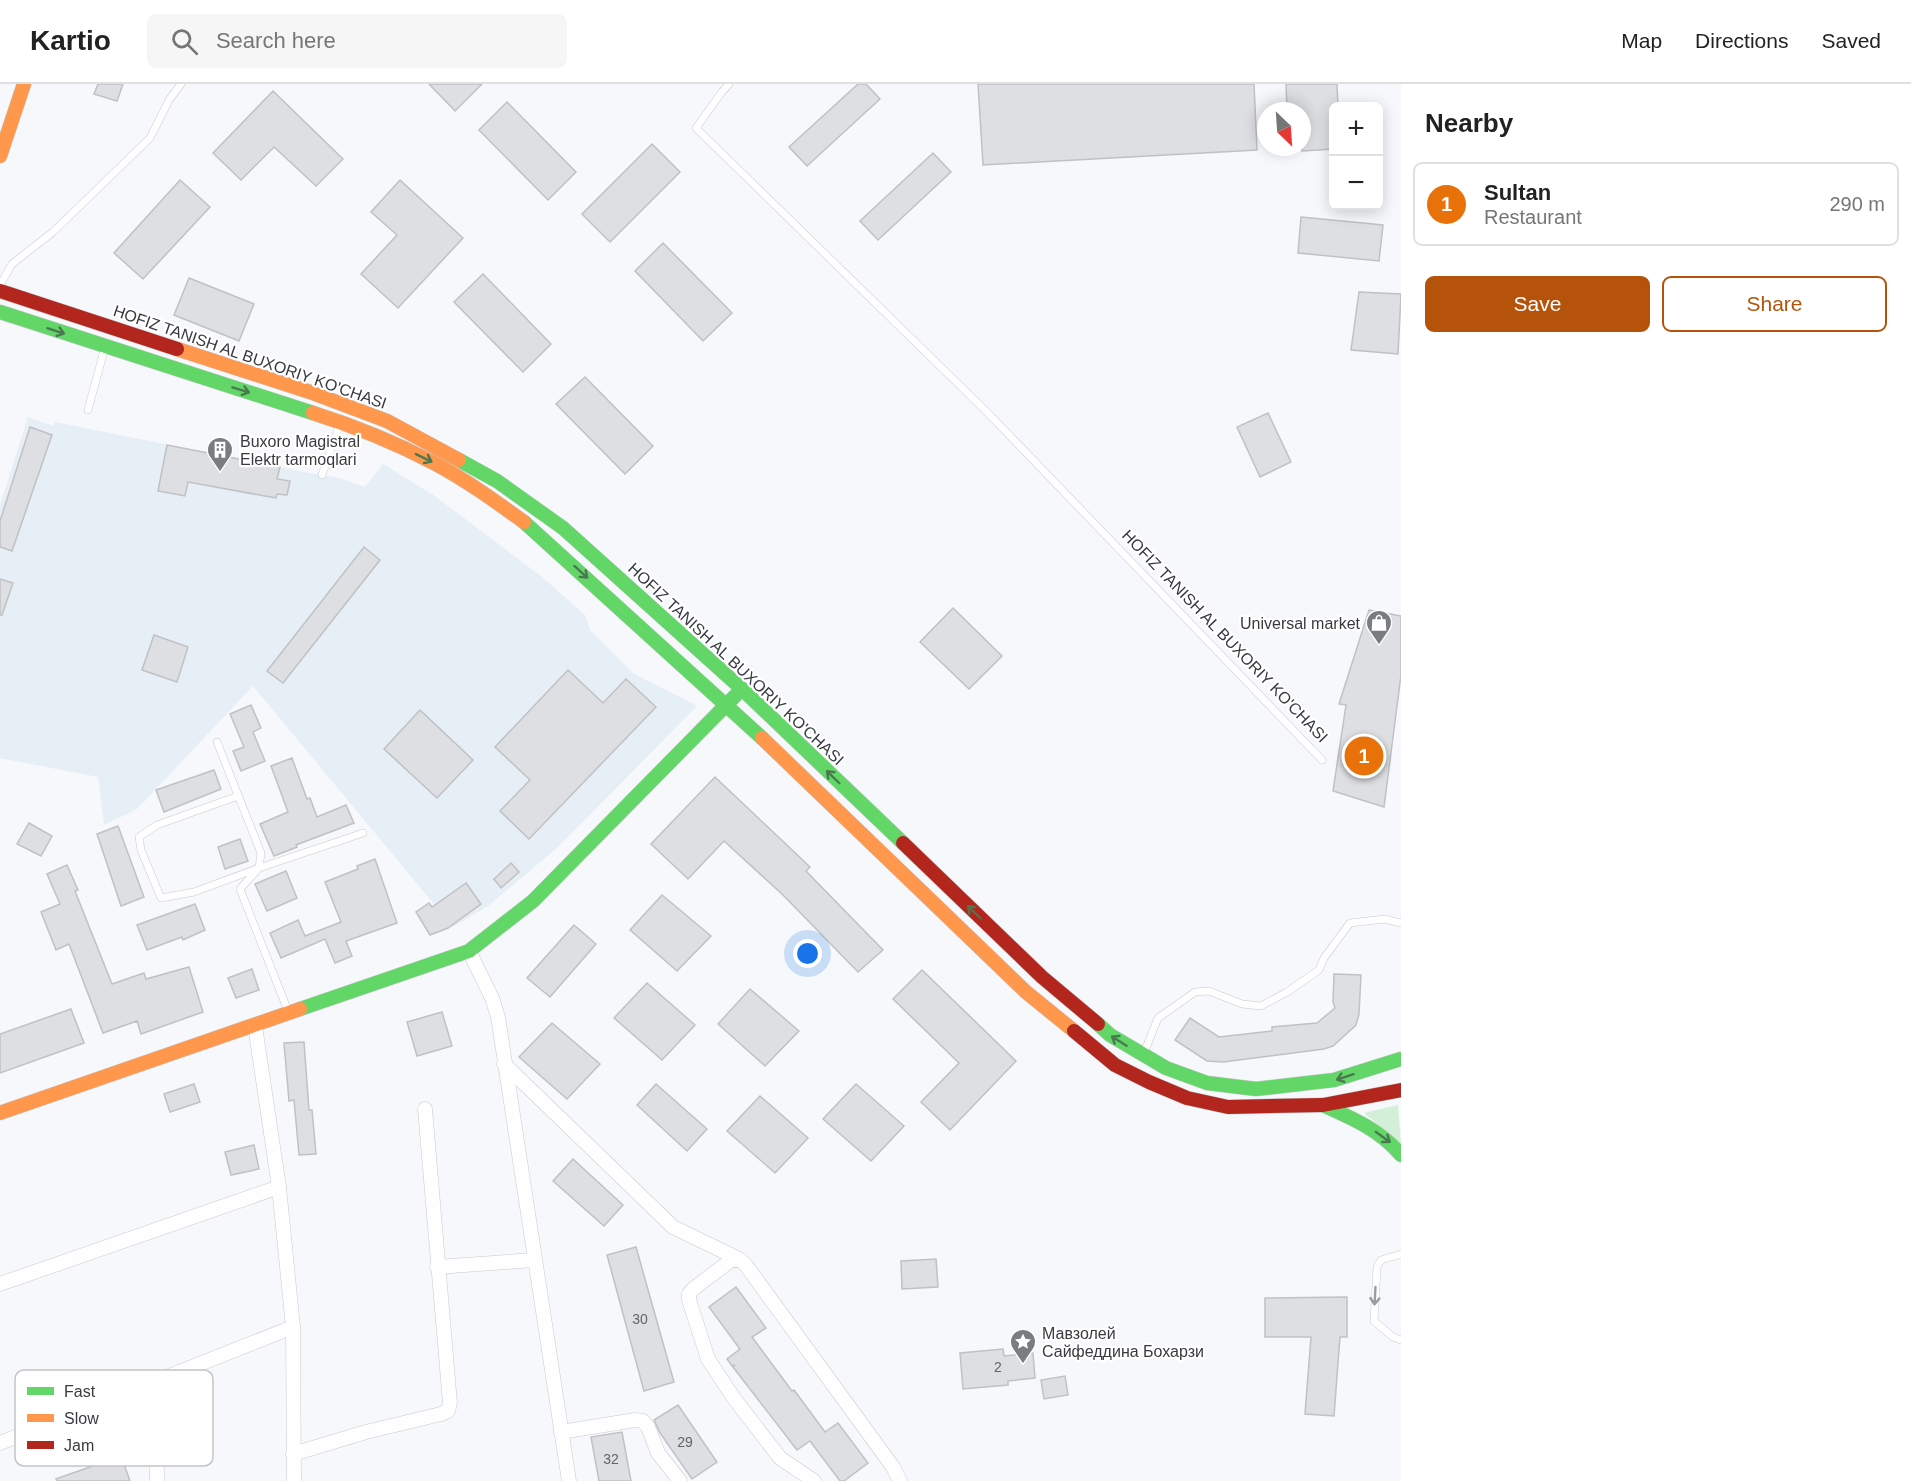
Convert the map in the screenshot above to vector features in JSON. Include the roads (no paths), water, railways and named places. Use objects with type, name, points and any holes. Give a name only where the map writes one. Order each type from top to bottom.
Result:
[{"type":"main road","points":[[0,156],[24,84]]},
{"type":"main road","name":"HOFIZ TANISH AL BUXORIY KO'CHASI","points":[[0,291],[310,392],[387,422],[498,481],[563,528],[742,689],[1042,977],[1110,1035],[1143,1056],[1166,1068],[1207,1083],[1256,1089],[1334,1080],[1401,1059]]},
{"type":"main road","name":"HOFIZ TANISH AL BUXORIY KO'CHASI","points":[[0,312],[341,422],[434,463],[485,494],[533,528],[727,705],[1026,992],[1115,1065],[1186,1098],[1228,1107],[1323,1105],[1401,1090]]},
{"type":"main road","points":[[0,1113],[469,951],[533,901],[742,689]]},
{"type":"main road","points":[[1323,1105],[1363,1123],[1389,1141],[1401,1155]]},
{"type":"street","points":[[469,951],[492,998],[498,1017],[569,1481]]},
{"type":"street","points":[[255,1026],[279,1186],[293,1328],[294,1481]]},
{"type":"street","points":[[504,1064],[673,1227],[745,1264],[893,1467],[900,1481]]},
{"type":"street","points":[[293,1454],[448,1411],[450,1403],[425,1109]]},
{"type":"street","points":[[0,1284],[279,1186]]},
{"type":"street","points":[[739,1259],[730,1261],[689,1294],[708,1359],[733,1397],[780,1458],[814,1481]]},
{"type":"street","points":[[437,1267],[534,1260]]},
{"type":"street","points":[[186,1370],[293,1328]]},
{"type":"street","points":[[561,1432],[635,1420],[643,1421],[648,1427],[658,1453],[680,1481]]},
{"type":"street","points":[[0,1443],[15,1437]]},
{"type":"street","points":[[157,1466],[157,1481]]},
{"type":"lane","points":[[0,285],[12,264],[53,232],[150,138],[169,100],[181,84]]},
{"type":"lane","name":"HOFIZ TANISH AL BUXORIY KO'CHASI","points":[[729,84],[696,128],[987,412],[1322,760]]},
{"type":"lane","points":[[88,410],[105,347]]},
{"type":"lane","points":[[322,475],[341,422]]},
{"type":"lane","points":[[217,742],[261,853],[259,868],[240,889],[289,1014]]},
{"type":"lane","points":[[238,795],[157,825],[139,837],[141,850],[161,898],[194,892],[363,833]]},
{"type":"lane","points":[[1143,1056],[1158,1018],[1195,992],[1209,991],[1242,1004],[1261,1006],[1287,992],[1319,970],[1324,957],[1350,923],[1385,919],[1401,922]]},
{"type":"lane","points":[[1401,1254],[1381,1260],[1377,1267],[1374,1321],[1393,1337],[1401,1340]]},
{"type":"place","name":"Buxoro Magistral Elektr tarmoqlari","points":[[220,473]]},
{"type":"place","name":"Universal market","points":[[1379,646]]},
{"type":"place","name":"Sultan","points":[[1364,756]]},
{"type":"place","name":"Мавзолей Сайфеддина Бохарзи","points":[[1023,1365]]}]
